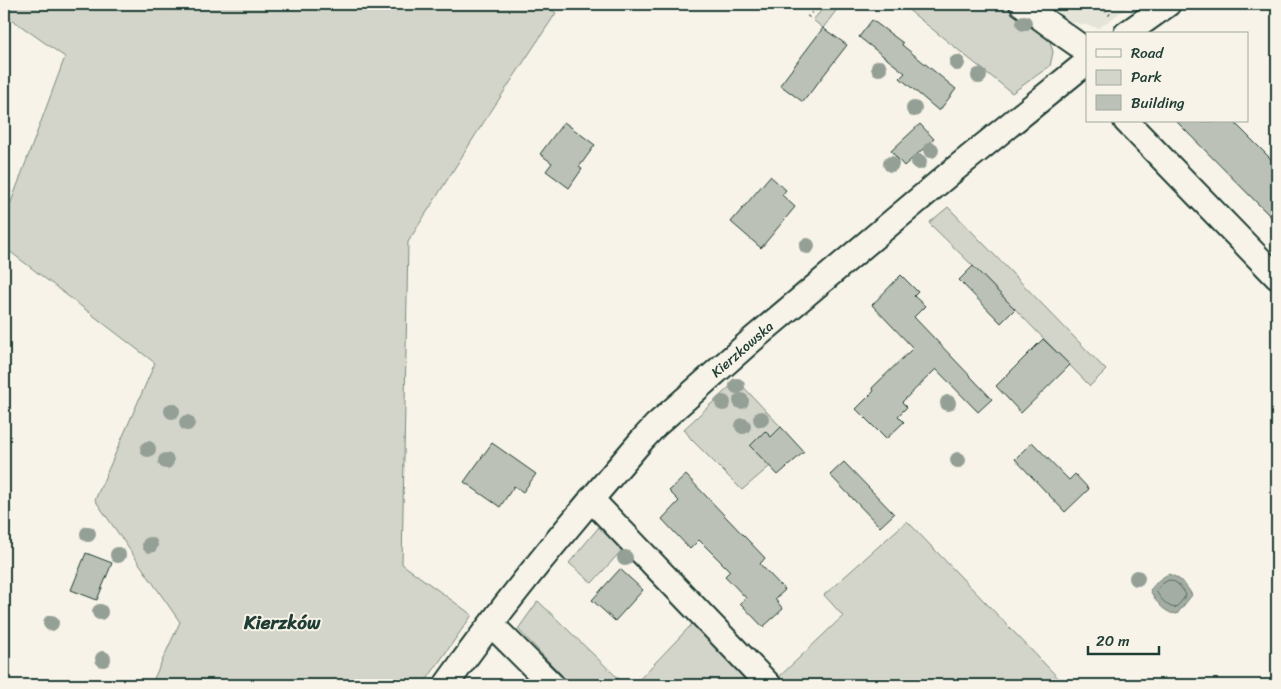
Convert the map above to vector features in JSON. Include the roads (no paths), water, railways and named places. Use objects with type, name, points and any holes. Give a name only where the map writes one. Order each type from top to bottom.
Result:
[{"type":"street","points":[[1022,4],[1067,37],[1085,66]]},
{"type":"street","points":[[1122,28],[1168,4]]},
{"type":"street","name":"Kierzkowska","points":[[446,685],[544,556],[642,440],[688,396],[752,340],[955,169],[1085,66]]},
{"type":"street","points":[[1127,122],[1277,278]]},
{"type":"street","points":[[591,499],[769,685]]},
{"type":"street","points":[[491,624],[552,685]]},
{"type":"water","points":[[1168,574],[1182,582],[1192,595],[1177,614],[1163,608],[1150,590]]},
{"type":"district","name":"Kierzków","points":[[282,622]]}]
